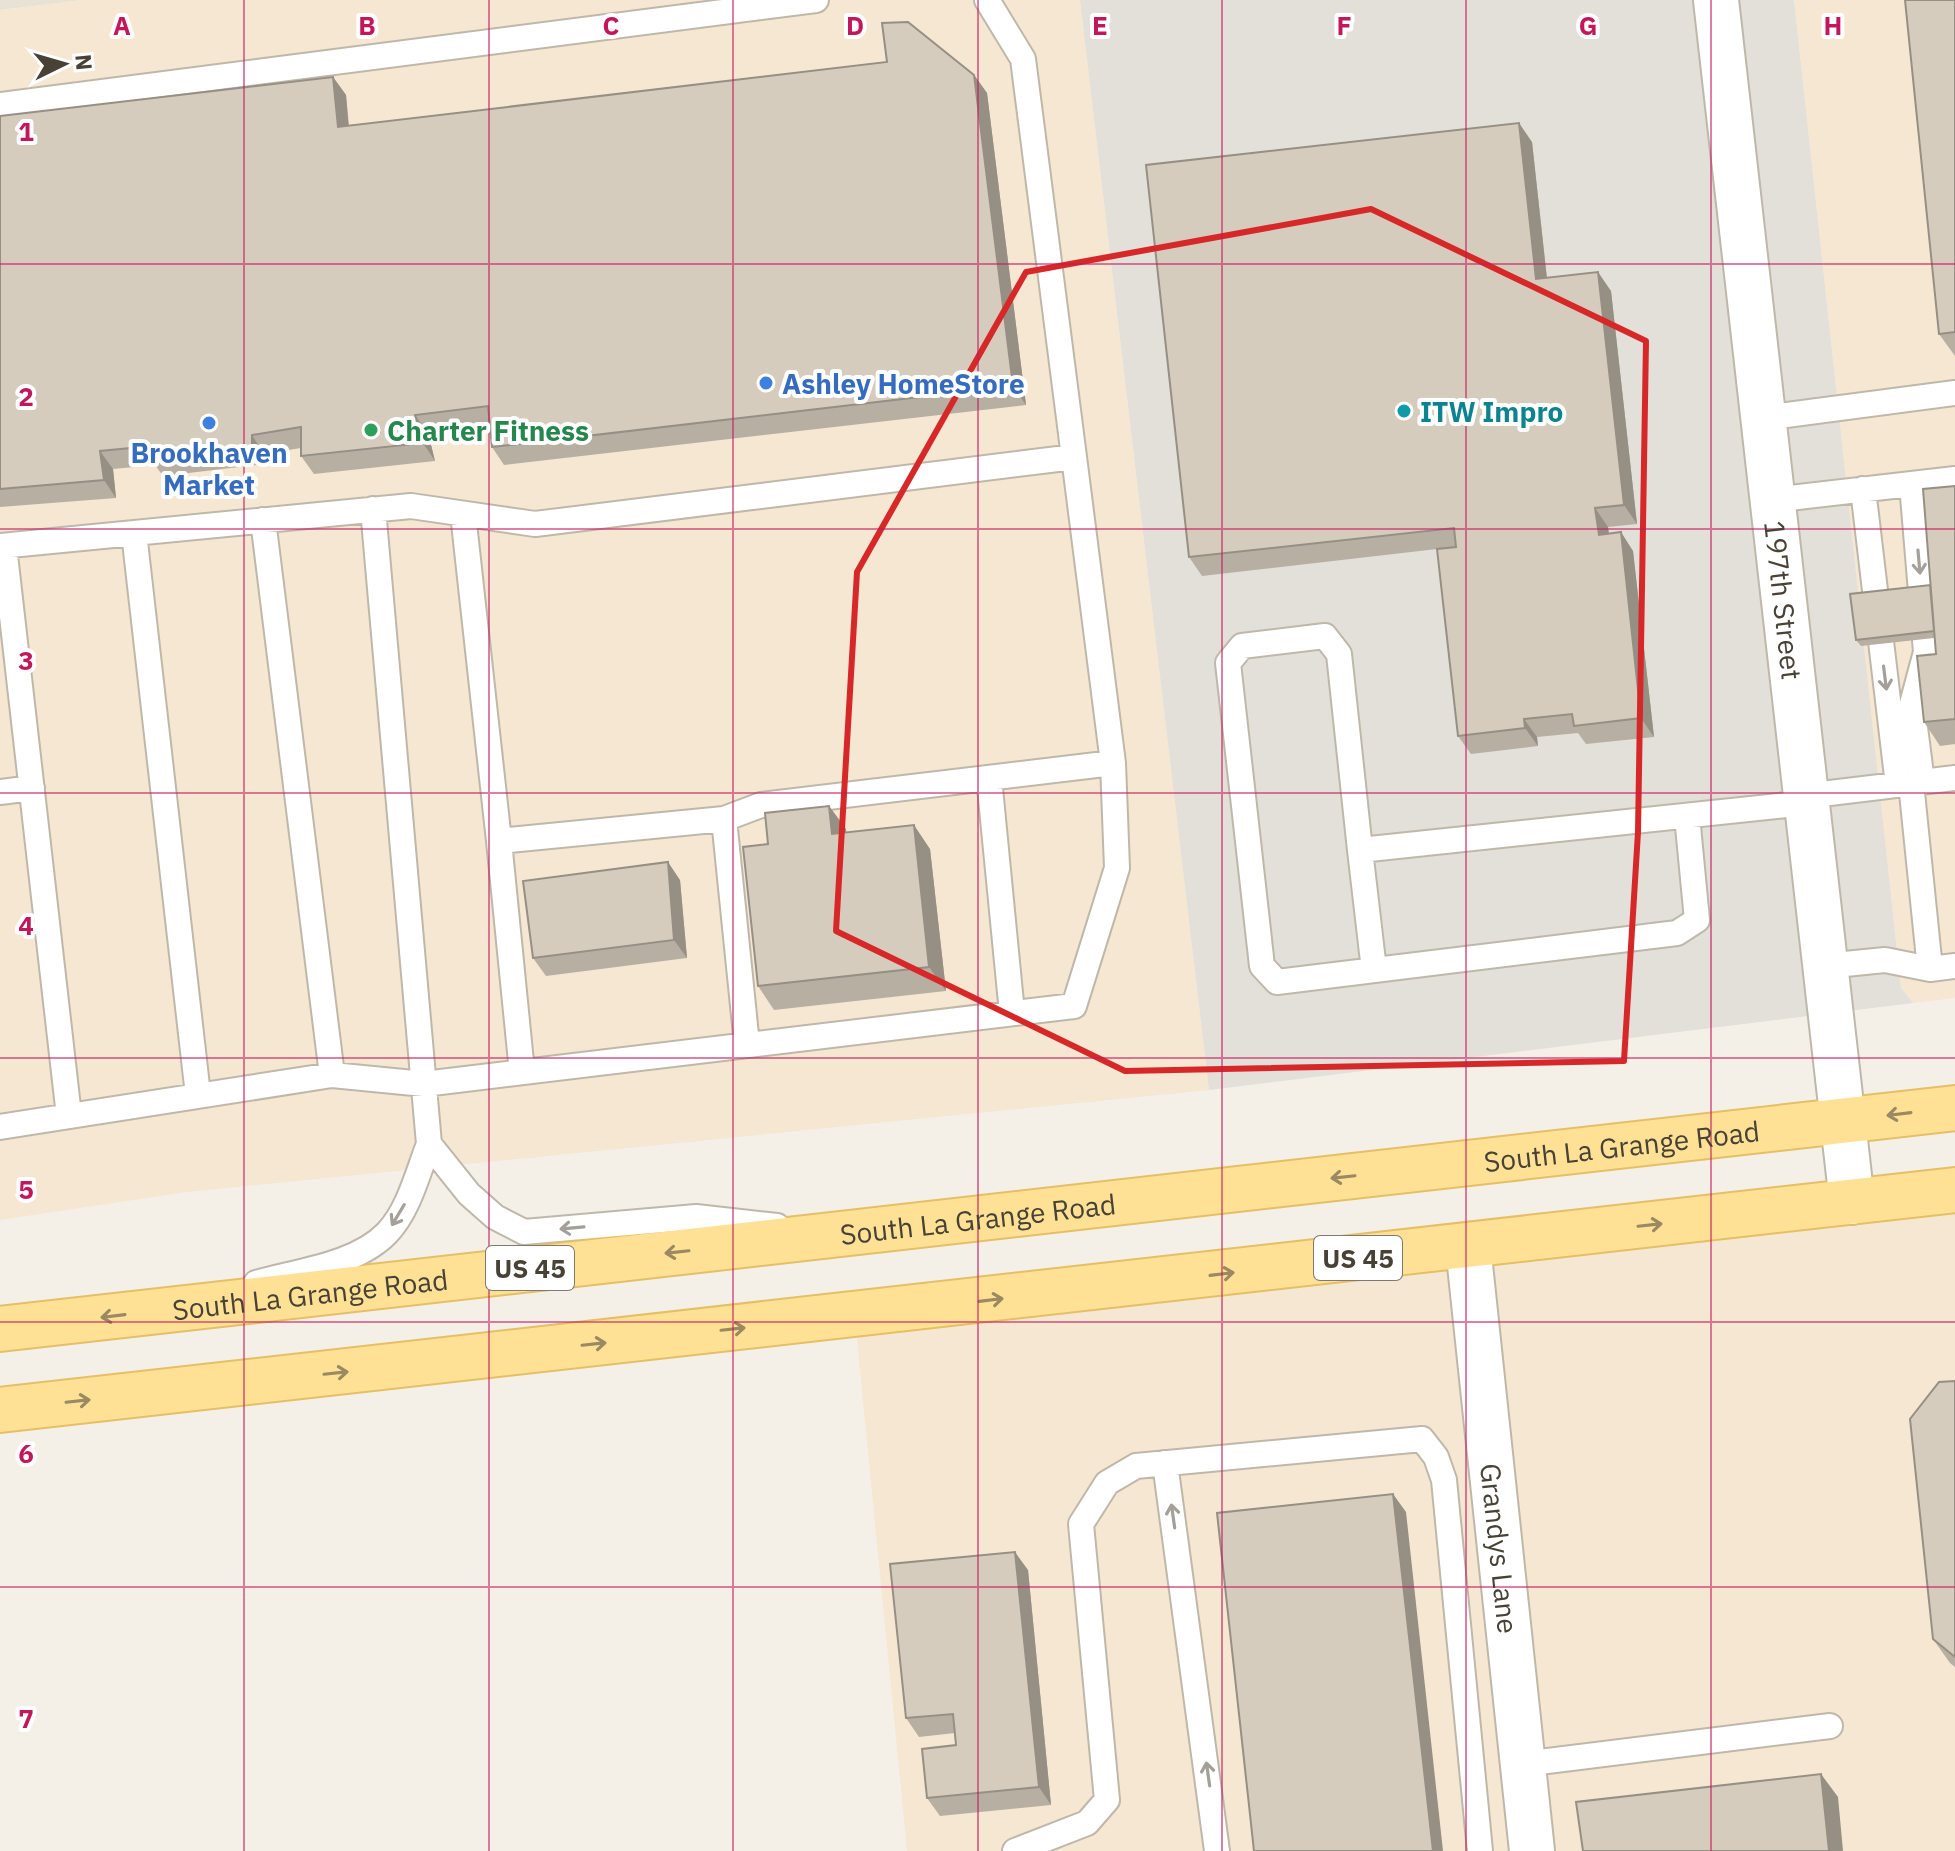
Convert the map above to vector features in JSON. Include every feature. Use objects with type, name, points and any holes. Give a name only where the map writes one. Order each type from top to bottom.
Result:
[{"type":"main road","name":"South La Grange Road","points":[[0,1329],[1955,1108]]},
{"type":"main road","name":"US 45","points":[[0,1410],[1955,1190]]},
{"type":"street","name":"197th Street","points":[[1716,0],[1852,1202]]},
{"type":"street","name":"Grandys Lane","points":[[1468,1246],[1532,1851]]},
{"type":"lane","points":[[0,105],[816,0]]},
{"type":"lane","points":[[0,1127],[332,1075],[424,1084],[1074,1006],[1117,868],[1113,763],[1023,59],[987,0]]},
{"type":"lane","points":[[1763,418],[1955,393]]},
{"type":"lane","points":[[69,1116],[2,546],[411,506],[535,524],[1074,457]]},
{"type":"lane","points":[[1772,500],[1955,479]]},
{"type":"lane","points":[[1910,783],[1912,704],[1926,652],[1912,484]]},
{"type":"lane","points":[[1863,489],[1910,783],[1930,969]]},
{"type":"lane","points":[[160,1310],[354,1256],[388,1233],[409,1196],[429,1144],[373,509]]},
{"type":"lane","points":[[463,514],[522,1072]]},
{"type":"lane","points":[[263,520],[332,1075]]},
{"type":"lane","points":[[134,533],[198,1095]]},
{"type":"lane","points":[[1374,970],[1339,654],[1325,636],[1242,646],[1228,663],[1262,966],[1277,982],[1677,933],[1697,920],[1687,816]]},
{"type":"lane","points":[[499,841],[724,819],[761,805],[1113,763]]},
{"type":"lane","points":[[989,778],[1012,1013]]},
{"type":"lane","points":[[1360,850],[1687,816],[1955,778]]},
{"type":"lane","points":[[0,792],[32,788]]},
{"type":"lane","points":[[724,819],[747,1045]]},
{"type":"lane","points":[[1825,966],[1885,960],[1930,969],[1955,966]]},
{"type":"lane","points":[[429,1144],[469,1194],[495,1217],[524,1232],[696,1217],[844,1233]]},
{"type":"lane","points":[[1015,1851],[1087,1823],[1107,1800],[1081,1524],[1107,1483],[1136,1466],[1422,1439],[1429,1443],[1444,1480],[1480,1851]]},
{"type":"lane","points":[[1165,1463],[1217,1851]]},
{"type":"lane","points":[[1523,1764],[1830,1726]]},
{"type":"highlighted area","points":[[1371,209],[1646,341],[1638,832],[1624,1061],[1125,1071],[836,931],[857,572],[1026,272]]},
{"type":"shaded area","points":[[0,0],[83,0],[0,10]]},
{"type":"shaded area","points":[[83,0],[1080,0],[1209,1090],[187,1192],[0,1220],[0,10]]},
{"type":"shaded area","points":[[1080,0],[1794,0],[1901,988],[1913,1003],[1209,1090]]},
{"type":"shaded area","points":[[1794,0],[1955,0],[1955,998],[1913,1003],[1901,988]]},
{"type":"shaded area","points":[[1955,1206],[1955,1851],[907,1851],[856,1329]]},
{"type":"building","points":[[1905,0],[1955,0],[1955,332],[1939,334]]},
{"type":"building","points":[[908,22],[974,75],[1013,386],[492,447],[488,406],[415,415],[423,443],[301,456],[301,427],[252,435],[252,446],[150,458],[151,446],[100,451],[104,480],[0,489],[0,116],[333,77],[338,127],[887,62],[882,23]]},
{"type":"building","name":"ITW Impro","points":[[1519,123],[1536,279],[1598,272],[1624,505],[1595,508],[1599,535],[1621,532],[1641,718],[1574,726],[1572,714],[1524,719],[1525,728],[1458,736],[1437,549],[1456,547],[1454,528],[1189,557],[1146,165]]},
{"type":"building","points":[[1955,486],[1955,719],[1924,722],[1917,656],[1936,654],[1923,489]]},
{"type":"building","points":[[1930,585],[1934,631],[1856,640],[1850,594]]},
{"type":"building","points":[[829,806],[832,834],[914,825],[929,967],[758,986],[743,847],[768,844],[765,813]]},
{"type":"building","points":[[668,862],[674,940],[533,958],[523,881]]},
{"type":"building","points":[[1955,1381],[1955,1657],[1933,1639],[1910,1419],[1939,1382]]},
{"type":"building","points":[[1393,1494],[1433,1851],[1254,1851],[1217,1513]]},
{"type":"building","points":[[1015,1552],[1039,1787],[927,1798],[922,1749],[956,1745],[953,1714],[906,1718],[890,1564]]},
{"type":"building","points":[[1821,1774],[1829,1851],[1583,1851],[1576,1802]]},
{"type":"place","name":"Ashley HomeStore","points":[[766,383]]},
{"type":"place","name":"ITW Impro","points":[[1404,411]]},
{"type":"place","name":"Brookhaven Market","points":[[209,423]]},
{"type":"place","name":"Charter Fitness","points":[[371,430]]}]
